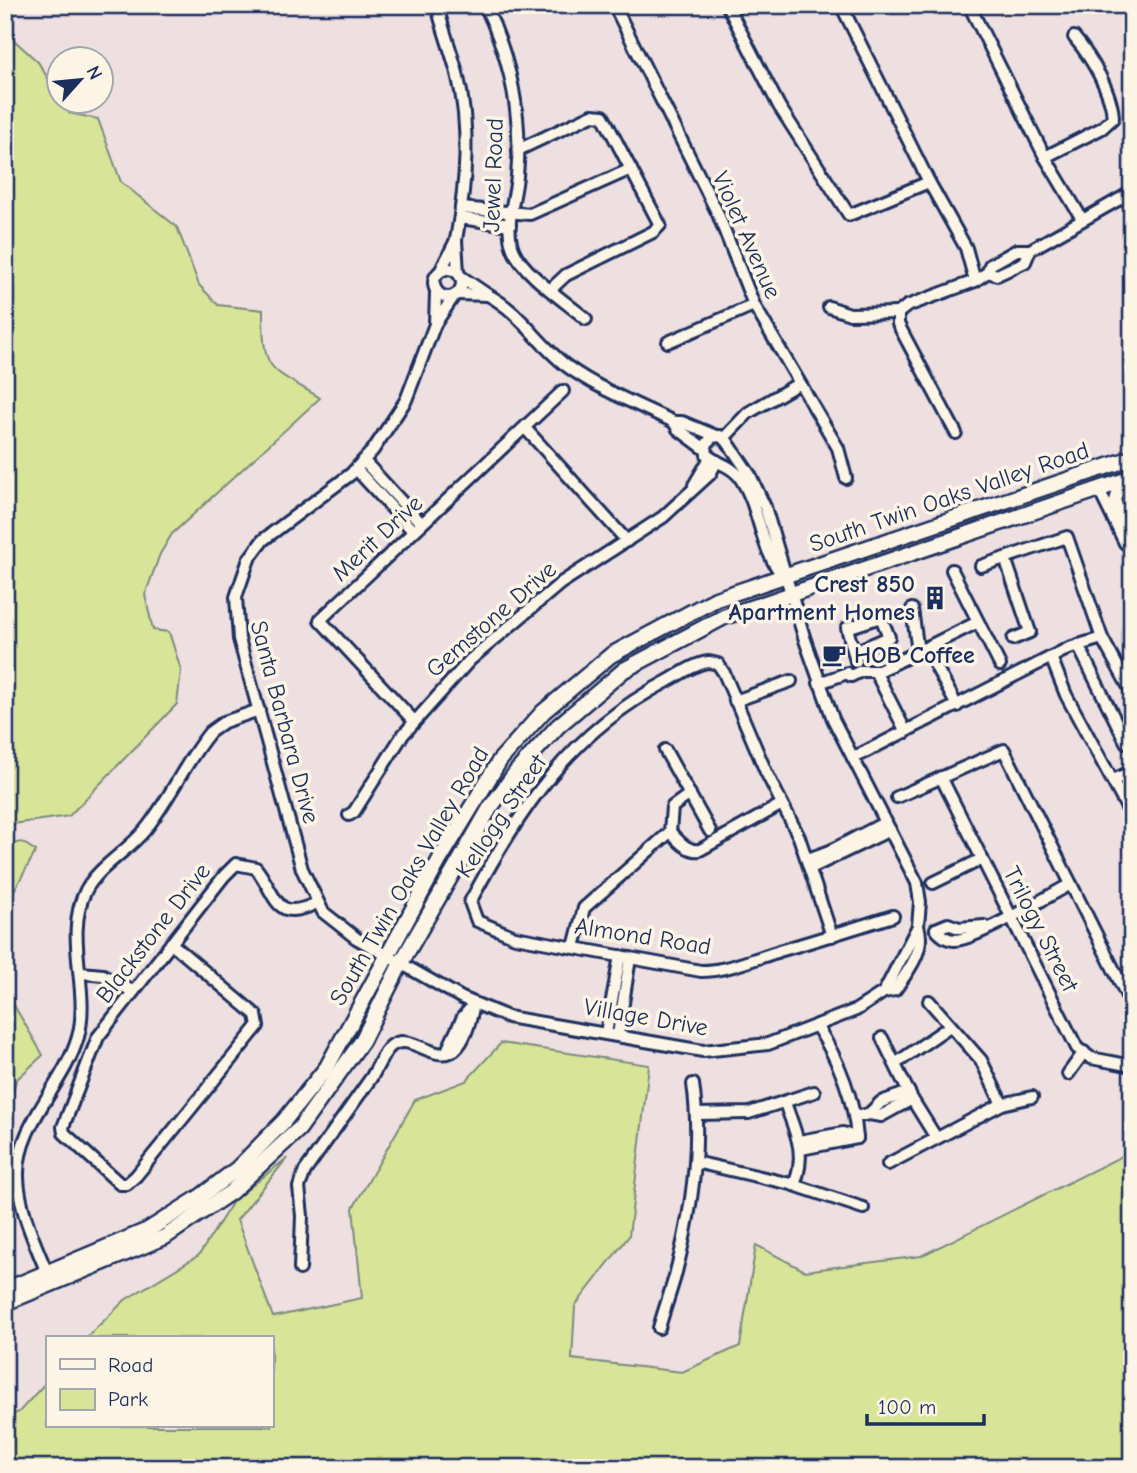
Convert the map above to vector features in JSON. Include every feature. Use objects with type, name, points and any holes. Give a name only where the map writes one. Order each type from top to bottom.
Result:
[{"type":"main road","name":"South Twin Oaks Valley Road","points":[[5,1303],[49,1278],[148,1230],[200,1197],[238,1168],[284,1121],[327,1067],[387,954],[475,798],[500,760],[543,712],[581,678],[634,640],[716,599],[1132,461]]},
{"type":"main road","points":[[1099,490],[1109,475],[1132,461]]},
{"type":"main road","name":"South Twin Oaks Valley Road","points":[[5,1290],[49,1278],[164,1237],[231,1192],[307,1118],[362,1041],[401,963],[490,808],[517,771],[558,726],[603,686],[650,654],[724,617],[1126,480]]},
{"type":"street","points":[[437,5],[457,72],[464,117],[466,169],[456,240],[461,288],[455,295]]},
{"type":"street","name":"Jewel Road","points":[[485,5],[499,34],[514,86],[518,150],[510,220],[514,251],[526,267],[586,319]]},
{"type":"street","name":"Violet Avenue","points":[[614,5],[718,215],[754,305],[838,448],[846,478]]},
{"type":"street","points":[[727,5],[779,106],[849,215],[929,182]]},
{"type":"street","points":[[841,5],[929,182],[966,248],[975,281]]},
{"type":"street","points":[[969,5],[1045,157],[1082,219]]},
{"type":"street","points":[[1045,157],[1102,128],[1113,118],[1112,105],[1084,49],[1074,37]]},
{"type":"street","points":[[518,150],[592,115],[603,116],[660,225],[653,232],[566,275],[551,289]]},
{"type":"street","points":[[460,213],[510,220],[631,169]]},
{"type":"street","points":[[829,307],[850,314],[898,313],[907,306],[975,281],[988,272],[990,265],[1017,250],[1030,250],[1132,192]]},
{"type":"street","points":[[456,240],[434,280],[436,292],[444,297],[488,295]]},
{"type":"street","points":[[988,272],[997,275],[1025,262],[1030,250]]},
{"type":"street","points":[[1001,259],[1006,271]]},
{"type":"street","points":[[441,270],[450,269],[459,275]]},
{"type":"street","name":"Village Drive","points":[[387,954],[474,1003],[508,1017],[703,1051],[736,1050],[768,1044],[856,1010],[884,992],[895,990],[909,970],[923,939],[918,926],[920,902],[917,883],[833,719],[784,577],[783,563],[758,490],[724,441],[682,422],[674,422],[594,383],[567,366],[522,318],[459,275]]},
{"type":"street","name":"Santa Barbara Drive","points":[[435,324],[436,292]]},
{"type":"street","name":"Santa Barbara Drive","points":[[387,954],[344,930],[317,903],[302,869],[236,625],[236,597],[240,579],[263,540],[360,465],[406,400],[435,324],[455,295]]},
{"type":"street","points":[[668,342],[754,305]]},
{"type":"street","points":[[898,313],[898,324],[956,433]]},
{"type":"street","points":[[724,441],[727,457],[713,457],[707,442],[724,441],[748,413],[798,384]]},
{"type":"street","name":"Merit Drive","points":[[414,721],[320,620],[417,527],[466,486],[563,391]]},
{"type":"street","name":"Village Drive","points":[[674,422],[678,429],[737,474],[745,486],[774,566],[784,577]]},
{"type":"street","points":[[525,428],[627,541]]},
{"type":"street","name":"Gemstone Drive","points":[[349,815],[354,812],[414,721],[470,660],[561,583],[663,517],[693,487],[713,457]]},
{"type":"street","points":[[360,465],[417,527]]},
{"type":"street","points":[[1126,480],[1115,501],[1132,536]]},
{"type":"street","points":[[1099,490],[1125,543],[1132,547]]},
{"type":"street","points":[[981,566],[1067,537],[1102,638],[1132,693]]},
{"type":"street","points":[[1005,558],[1030,632],[1013,639]]},
{"type":"street","points":[[952,570],[1000,664]]},
{"type":"street","points":[[912,609],[922,650],[957,706]]},
{"type":"street","points":[[875,671],[978,622]]},
{"type":"street","points":[[853,758],[1051,657],[1102,638]]},
{"type":"street","points":[[1078,645],[1126,742],[1132,745]]},
{"type":"street","points":[[1051,657],[1066,695],[1132,817]]},
{"type":"street","points":[[818,679],[858,661],[875,671],[906,732]]},
{"type":"street","name":"Kellogg Street","points":[[471,912],[470,902],[493,857],[542,784],[583,738],[649,691],[703,662],[718,664],[735,701]]},
{"type":"street","points":[[791,681],[735,701],[809,864],[832,936]]},
{"type":"street","points":[[49,1278],[26,1216],[18,1176],[21,1150],[26,1138],[66,1068],[79,1035],[82,1013],[78,925],[86,891],[94,879],[146,829],[210,732],[224,722],[259,710]]},
{"type":"street","points":[[665,750],[710,831]]},
{"type":"street","points":[[897,797],[1003,750],[1132,1006]]},
{"type":"street","points":[[1114,780],[1132,772]]},
{"type":"street","name":"Trilogy Street","points":[[941,777],[1077,1048],[1084,1052]]},
{"type":"street","points":[[574,947],[584,908],[670,832],[672,807],[690,794]]},
{"type":"street","points":[[670,832],[684,846],[693,851],[700,850],[782,804]]},
{"type":"street","points":[[809,864],[888,826]]},
{"type":"street","points":[[933,883],[982,859]]},
{"type":"street","name":"Blackstone Drive","points":[[171,943],[256,1015],[259,1021],[225,1068],[127,1184],[120,1184],[66,1137],[63,1127],[94,1043],[132,991],[171,943],[236,864],[256,868],[278,905],[286,912],[294,913],[317,903]]},
{"type":"street","points":[[918,926],[936,929],[948,924],[960,933],[987,927],[1071,884]]},
{"type":"street","name":"Almond Road","points":[[471,912],[477,921],[515,937],[713,971],[893,916]]},
{"type":"street","points":[[612,1034],[625,957]]},
{"type":"street","points":[[80,973],[103,975],[132,991]]},
{"type":"street","points":[[929,1002],[981,1060],[1002,1104]]},
{"type":"street","points":[[300,1269],[302,1216],[299,1188],[305,1171],[390,1046],[398,1042],[415,1045],[428,1052],[446,1053],[461,1046],[460,1036],[474,1003]]},
{"type":"street","points":[[800,1145],[823,1140],[857,1138],[855,1117],[832,1049],[816,1025]]},
{"type":"street","points":[[895,1064],[950,1026]]},
{"type":"street","points":[[882,1038],[910,1096],[935,1136]]},
{"type":"street","points":[[1068,1074],[1084,1052],[1091,1058],[1132,1066]]},
{"type":"street","points":[[659,1328],[675,1276],[695,1162],[697,1114],[693,1084]]},
{"type":"street","points":[[697,1114],[749,1113],[814,1092]]},
{"type":"street","points":[[855,1117],[869,1114],[881,1102],[892,1105],[910,1096]]},
{"type":"street","points":[[888,1164],[935,1136],[1002,1104],[1032,1097]]},
{"type":"street","points":[[785,1103],[800,1145],[802,1166],[794,1185]]},
{"type":"street","points":[[695,1162],[794,1185],[863,1208]]},
{"type":"green space","points":[[5,32],[38,62],[46,75],[46,116],[84,116],[98,119],[121,182],[177,227],[199,285],[218,305],[263,310],[265,346],[272,366],[289,380],[320,398],[172,534],[160,554],[145,595],[153,630],[169,632],[181,670],[177,704],[69,816],[5,825]]},
{"type":"green space","points":[[22,842],[36,851],[5,907],[5,845]]},
{"type":"green space","points":[[5,990],[43,1055],[16,1080],[5,1122]]},
{"type":"green space","points":[[501,1043],[649,1065],[629,1236],[575,1306],[572,1359],[682,1372],[740,1346],[756,1245],[805,1271],[921,1256],[1132,1151],[1132,1468],[5,1468],[5,1418],[19,1412],[46,1382],[46,1428],[273,1428],[273,1336],[88,1336],[125,1300],[199,1255],[234,1200],[287,1158],[237,1220],[273,1317],[362,1298],[353,1208],[415,1100],[466,1081]]},
{"type":"place","name":"Crest 850 Apartment Homes","points":[[935,598]]},
{"type":"place","name":"HOB Coffee","points":[[834,655]]}]
